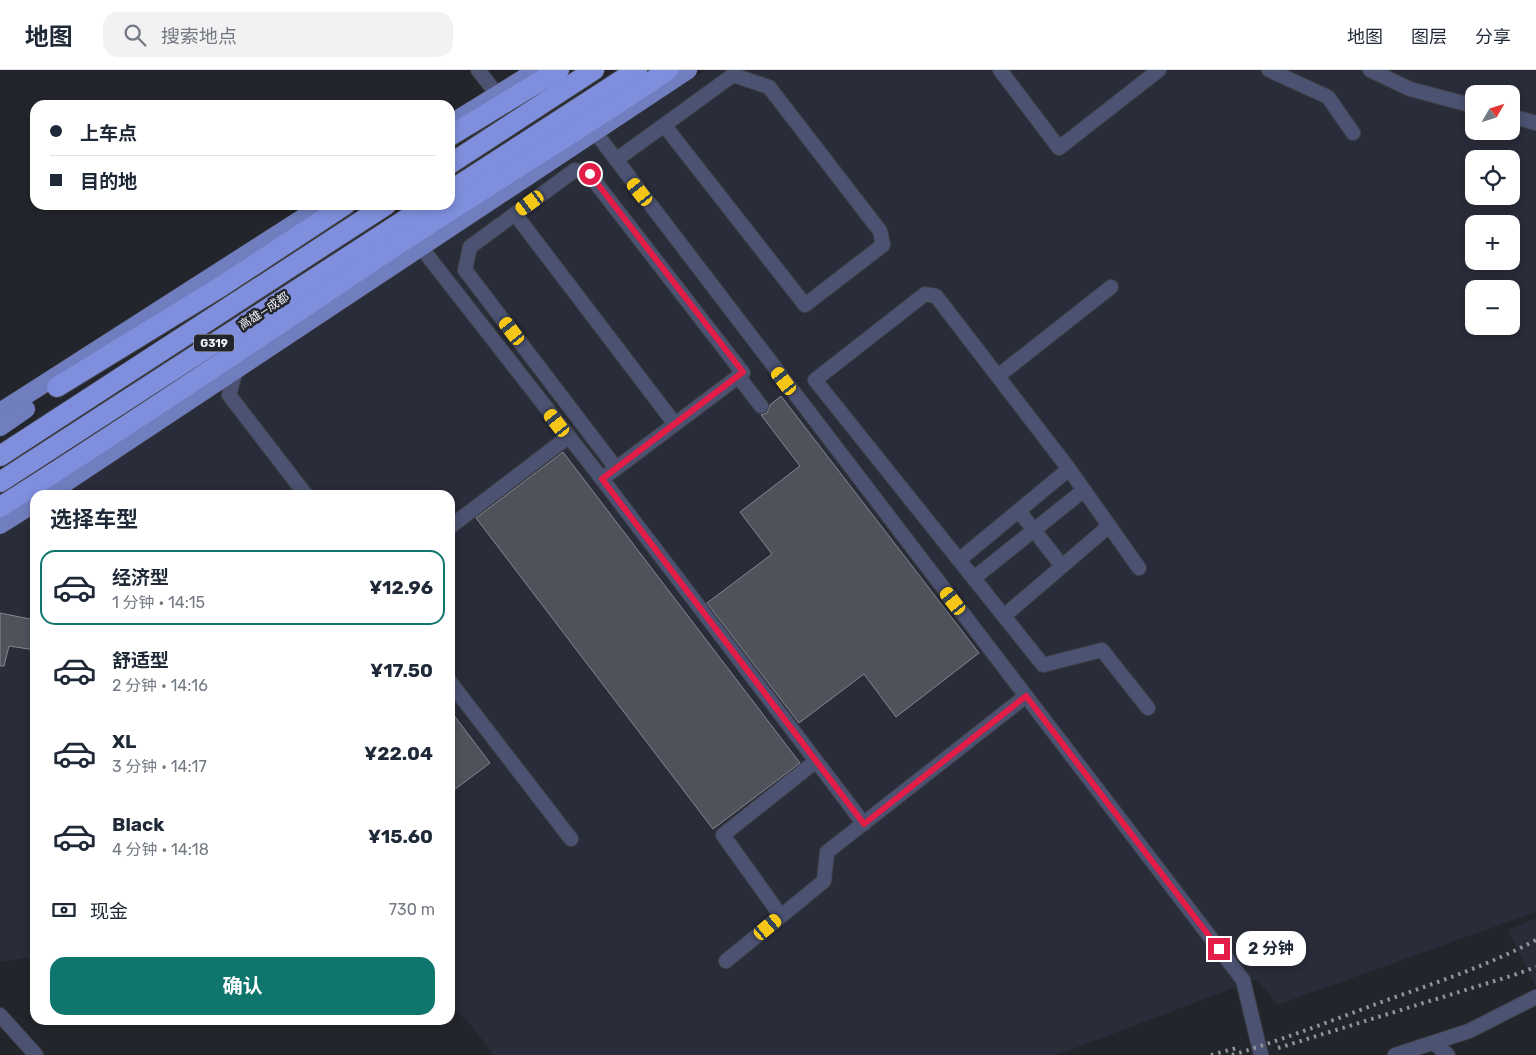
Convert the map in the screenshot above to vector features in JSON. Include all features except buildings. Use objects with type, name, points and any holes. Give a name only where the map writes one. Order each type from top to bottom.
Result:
[{"type":"highway","points":[[455,133],[559,70]]},
{"type":"highway","points":[[455,161],[594,70]]},
{"type":"highway","points":[[455,188],[636,70]]},
{"type":"highway","points":[[455,208],[590,123],[668,70]]},
{"type":"highway","points":[[57,387],[222,286],[337,210]]},
{"type":"highway","name":"高雄—成都","points":[[0,456],[378,210]]},
{"type":"highway","name":"高雄—成都","points":[[0,482],[420,210]]},
{"type":"highway","points":[[0,507],[185,389],[383,254],[453,210]]},
{"type":"main road","points":[[455,121],[537,70]]},
{"type":"main road","points":[[455,194],[646,70]]},
{"type":"main road","points":[[55,490],[688,70]]},
{"type":"main road","points":[[0,412],[315,210]]},
{"type":"main road","points":[[0,490],[430,210]]},
{"type":"main road","points":[[0,427],[57,387]]},
{"type":"main road","points":[[0,525],[30,510]]},
{"type":"street","points":[[478,70],[497,94]]},
{"type":"street","points":[[1000,70],[1059,148],[1136,90],[1159,70]]},
{"type":"street","points":[[1136,90],[1140,70]]},
{"type":"street","points":[[1269,70],[1328,97],[1353,133]]},
{"type":"street","points":[[1370,70],[1410,89],[1465,104]]},
{"type":"street","points":[[616,160],[664,125],[733,75],[769,87],[880,231],[882,245],[805,305],[664,125]]},
{"type":"street","points":[[1520,119],[1536,123]]},
{"type":"street","points":[[595,132],[1243,980],[1261,1055]]},
{"type":"street","points":[[602,479],[743,372],[590,174],[575,170],[470,246],[466,270],[616,468]]},
{"type":"street","points":[[515,214],[675,424]]},
{"type":"street","points":[[420,246],[602,479],[864,824]]},
{"type":"street","points":[[998,376],[1111,287]]},
{"type":"street","points":[[1139,568],[1084,490],[936,296],[924,294],[815,380],[1043,665],[1102,650],[1148,708]]},
{"type":"street","points":[[236,370],[229,395],[302,490]]},
{"type":"street","points":[[738,376],[761,406]]},
{"type":"street","points":[[455,523],[568,437]]},
{"type":"street","points":[[959,560],[1069,470]]},
{"type":"street","points":[[974,578],[1084,490]]},
{"type":"street","points":[[1019,511],[1062,566]]},
{"type":"street","points":[[1004,616],[1110,526]]},
{"type":"street","points":[[455,688],[571,839]]},
{"type":"street","points":[[726,961],[824,881],[827,852],[1026,696]]},
{"type":"street","points":[[781,916],[723,836],[816,761]]},
{"type":"street","points":[[1395,1055],[1469,1031],[1536,997]]},
{"type":"street","points":[[0,1016],[36,1055]]},
{"type":"street","points":[[1434,1043],[1448,1055]]},
{"type":"shaded area","points":[[706,70],[1536,70],[1536,912],[1277,1005],[1257,979],[1057,1055],[493,1055],[473,1027],[455,1008],[455,490],[68,490]]},
{"type":"shaded area","points":[[30,515],[30,957],[0,962],[0,534]]},
{"type":"shaded area","points":[[1536,918],[1536,985],[1535,985],[1508,930]]},
{"type":"railway","points":[[1232,1055],[1291,1036],[1463,973],[1536,940]]},
{"type":"railway","points":[[1278,1048],[1536,967]]},
{"type":"railway","points":[[1211,1055],[1240,1047]]},
{"type":"route","points":[[590,174],[743,372],[602,479],[864,824],[1026,696],[1219,949]]}]
